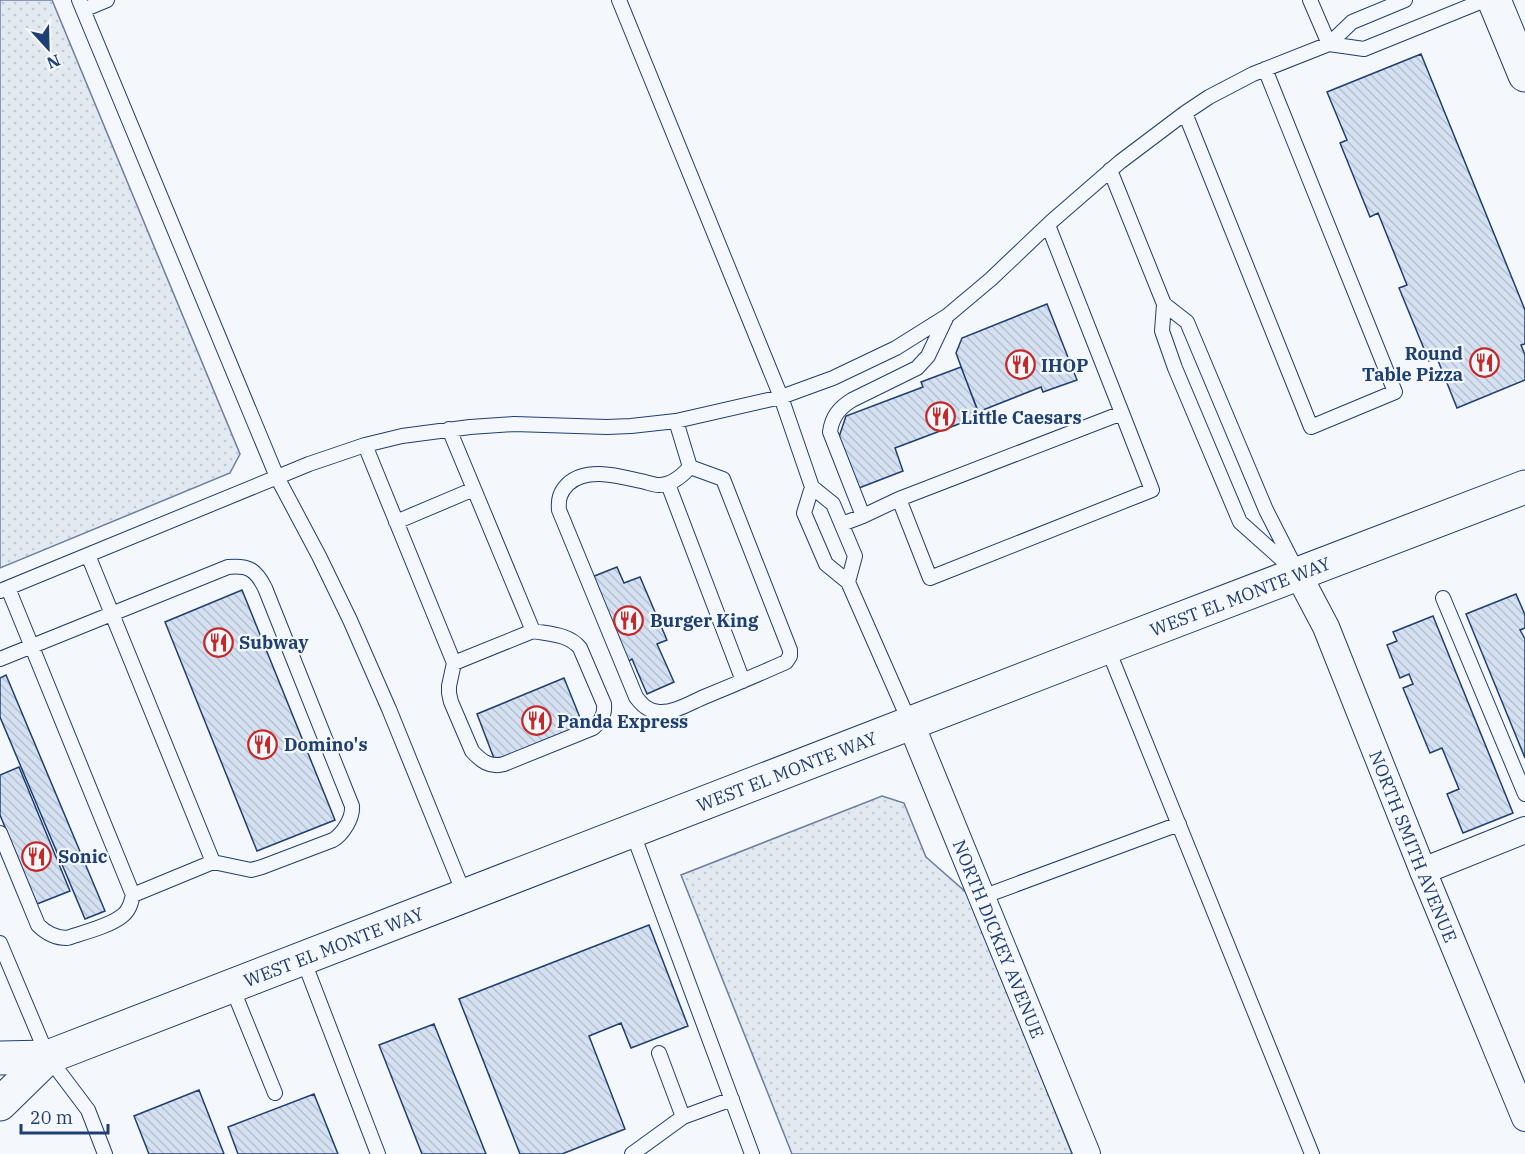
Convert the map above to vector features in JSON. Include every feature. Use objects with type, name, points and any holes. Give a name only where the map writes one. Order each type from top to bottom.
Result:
[{"type":"main road","points":[[1494,0],[1525,75]]},
{"type":"main road","name":"WEST EL MONTE WAY","points":[[0,1059],[48,1057],[1525,487]]},
{"type":"main road","name":"WEST EL MONTE WAY","points":[[0,1104],[48,1057]]},
{"type":"street","name":"NORTH SMITH AVENUE","points":[[1298,574],[1326,627],[1525,1118]]},
{"type":"street","name":"NORTH DICKEY AVENUE","points":[[910,724],[1087,1154]]},
{"type":"street","points":[[1423,871],[1525,830]]},
{"type":"lane","points":[[107,0],[81,5],[277,477],[350,620],[465,896]]},
{"type":"lane","points":[[619,0],[781,397],[812,487],[833,504],[855,556],[848,582]]},
{"type":"lane","points":[[1310,0],[1329,45]]},
{"type":"lane","points":[[0,833],[38,925],[44,930],[60,938],[67,938],[113,922],[123,916],[129,908],[133,895],[32,645],[4,589],[328,456],[365,445],[402,436],[449,429],[514,424],[607,427],[676,421],[781,397],[833,378],[872,360],[947,316],[1110,170],[1185,113],[1253,74],[1329,45],[1352,22],[1405,0]]},
{"type":"lane","points":[[1329,45],[1364,49],[1485,0]]},
{"type":"lane","points":[[1185,113],[1311,427],[1395,392],[1264,69]]},
{"type":"lane","points":[[1110,170],[1164,304],[1162,331],[1175,368],[1240,522],[1298,574]]},
{"type":"lane","points":[[899,499],[930,578],[1152,490],[1048,225]]},
{"type":"lane","points":[[1164,304],[1187,322],[1266,510],[1298,574]]},
{"type":"lane","points":[[863,516],[830,432],[831,422],[842,406],[917,368],[928,356],[947,316]]},
{"type":"lane","points":[[842,524],[899,499],[1122,413]]},
{"type":"lane","points":[[676,421],[690,467]]},
{"type":"lane","points":[[449,429],[533,631]]},
{"type":"lane","points":[[365,445],[454,663],[449,686],[451,702],[472,751],[477,757],[490,765],[498,766],[593,728],[603,717],[604,704],[580,648],[566,638],[533,631],[454,663]]},
{"type":"lane","points":[[690,467],[723,479],[790,650],[790,656],[786,662],[743,681],[674,710],[660,712],[649,710],[636,697],[559,510],[558,499],[570,483],[586,475],[605,475],[658,485],[668,484],[679,478],[690,467]]},
{"type":"lane","points":[[668,484],[743,681]]},
{"type":"lane","points":[[812,487],[804,513],[826,564],[848,582],[910,724]]},
{"type":"lane","points":[[396,522],[474,489]]},
{"type":"lane","points":[[88,555],[213,862]]},
{"type":"lane","points":[[0,659],[228,567],[246,567],[261,580],[353,813],[340,836],[262,867],[251,870],[213,862],[133,895]]},
{"type":"lane","points":[[1443,598],[1525,794]]},
{"type":"lane","points":[[1107,647],[1312,1154]]},
{"type":"lane","points":[[982,897],[1179,824]]},
{"type":"lane","points":[[632,831],[752,1154]]},
{"type":"lane","points":[[0,943],[48,1057],[88,1110],[105,1154]]},
{"type":"lane","points":[[303,958],[378,1154]]},
{"type":"lane","points":[[231,985],[275,1093]]},
{"type":"lane","points":[[658,1053],[683,1117]]},
{"type":"lane","points":[[632,1154],[683,1117],[732,1099]]},
{"type":"shaded area","points":[[0,0],[52,0],[240,454],[230,473],[0,568]]},
{"type":"shaded area","points":[[882,796],[904,803],[926,857],[968,894],[1072,1154],[792,1154],[681,875]]},
{"type":"building","points":[[1421,54],[1525,310],[1525,344],[1521,345],[1525,355],[1525,380],[1457,408],[1437,358],[1429,361],[1399,288],[1407,285],[1378,213],[1370,217],[1340,143],[1347,140],[1327,92]]},
{"type":"building","points":[[1047,304],[1077,380],[1043,392],[1041,387],[978,412],[956,353],[962,338]]},
{"type":"building","points":[[961,367],[980,416],[895,448],[903,471],[859,488],[839,437],[846,416],[923,387],[921,382]]},
{"type":"building","points":[[617,567],[624,583],[640,577],[667,640],[657,644],[674,682],[647,694],[632,659],[627,662],[592,577]]},
{"type":"building","points":[[242,590],[335,820],[257,851],[165,622]]},
{"type":"building","points":[[1516,594],[1525,615],[1525,628],[1520,630],[1525,639],[1525,758],[1466,614]]},
{"type":"building","points":[[1433,616],[1513,813],[1463,833],[1447,794],[1459,789],[1442,748],[1430,753],[1403,688],[1413,684],[1409,674],[1400,678],[1387,645],[1397,641],[1393,632]]},
{"type":"building","points":[[6,675],[105,911],[85,919],[0,717],[0,678]]},
{"type":"building","points":[[564,678],[583,725],[495,761],[477,714]]},
{"type":"building","points":[[19,767],[70,891],[37,904],[0,815],[0,775]]},
{"type":"building","points":[[649,925],[688,1026],[631,1048],[621,1023],[589,1036],[625,1129],[562,1154],[520,1154],[459,999]]},
{"type":"building","points":[[434,1024],[486,1154],[422,1154],[379,1045]]},
{"type":"building","points":[[199,1090],[224,1154],[149,1154],[134,1116]]},
{"type":"building","points":[[314,1094],[338,1154],[238,1154],[228,1127]]},
{"type":"place","name":"Round Table Pizza","points":[[1484,363]]},
{"type":"place","name":"IHOP","points":[[1020,365]]},
{"type":"place","name":"Little Caesars","points":[[940,417]]},
{"type":"place","name":"Burger King","points":[[629,620]]},
{"type":"place","name":"Subway","points":[[218,642]]},
{"type":"place","name":"Panda Express","points":[[536,721]]},
{"type":"place","name":"Domino's","points":[[263,744]]},
{"type":"place","name":"Sonic","points":[[37,856]]}]
